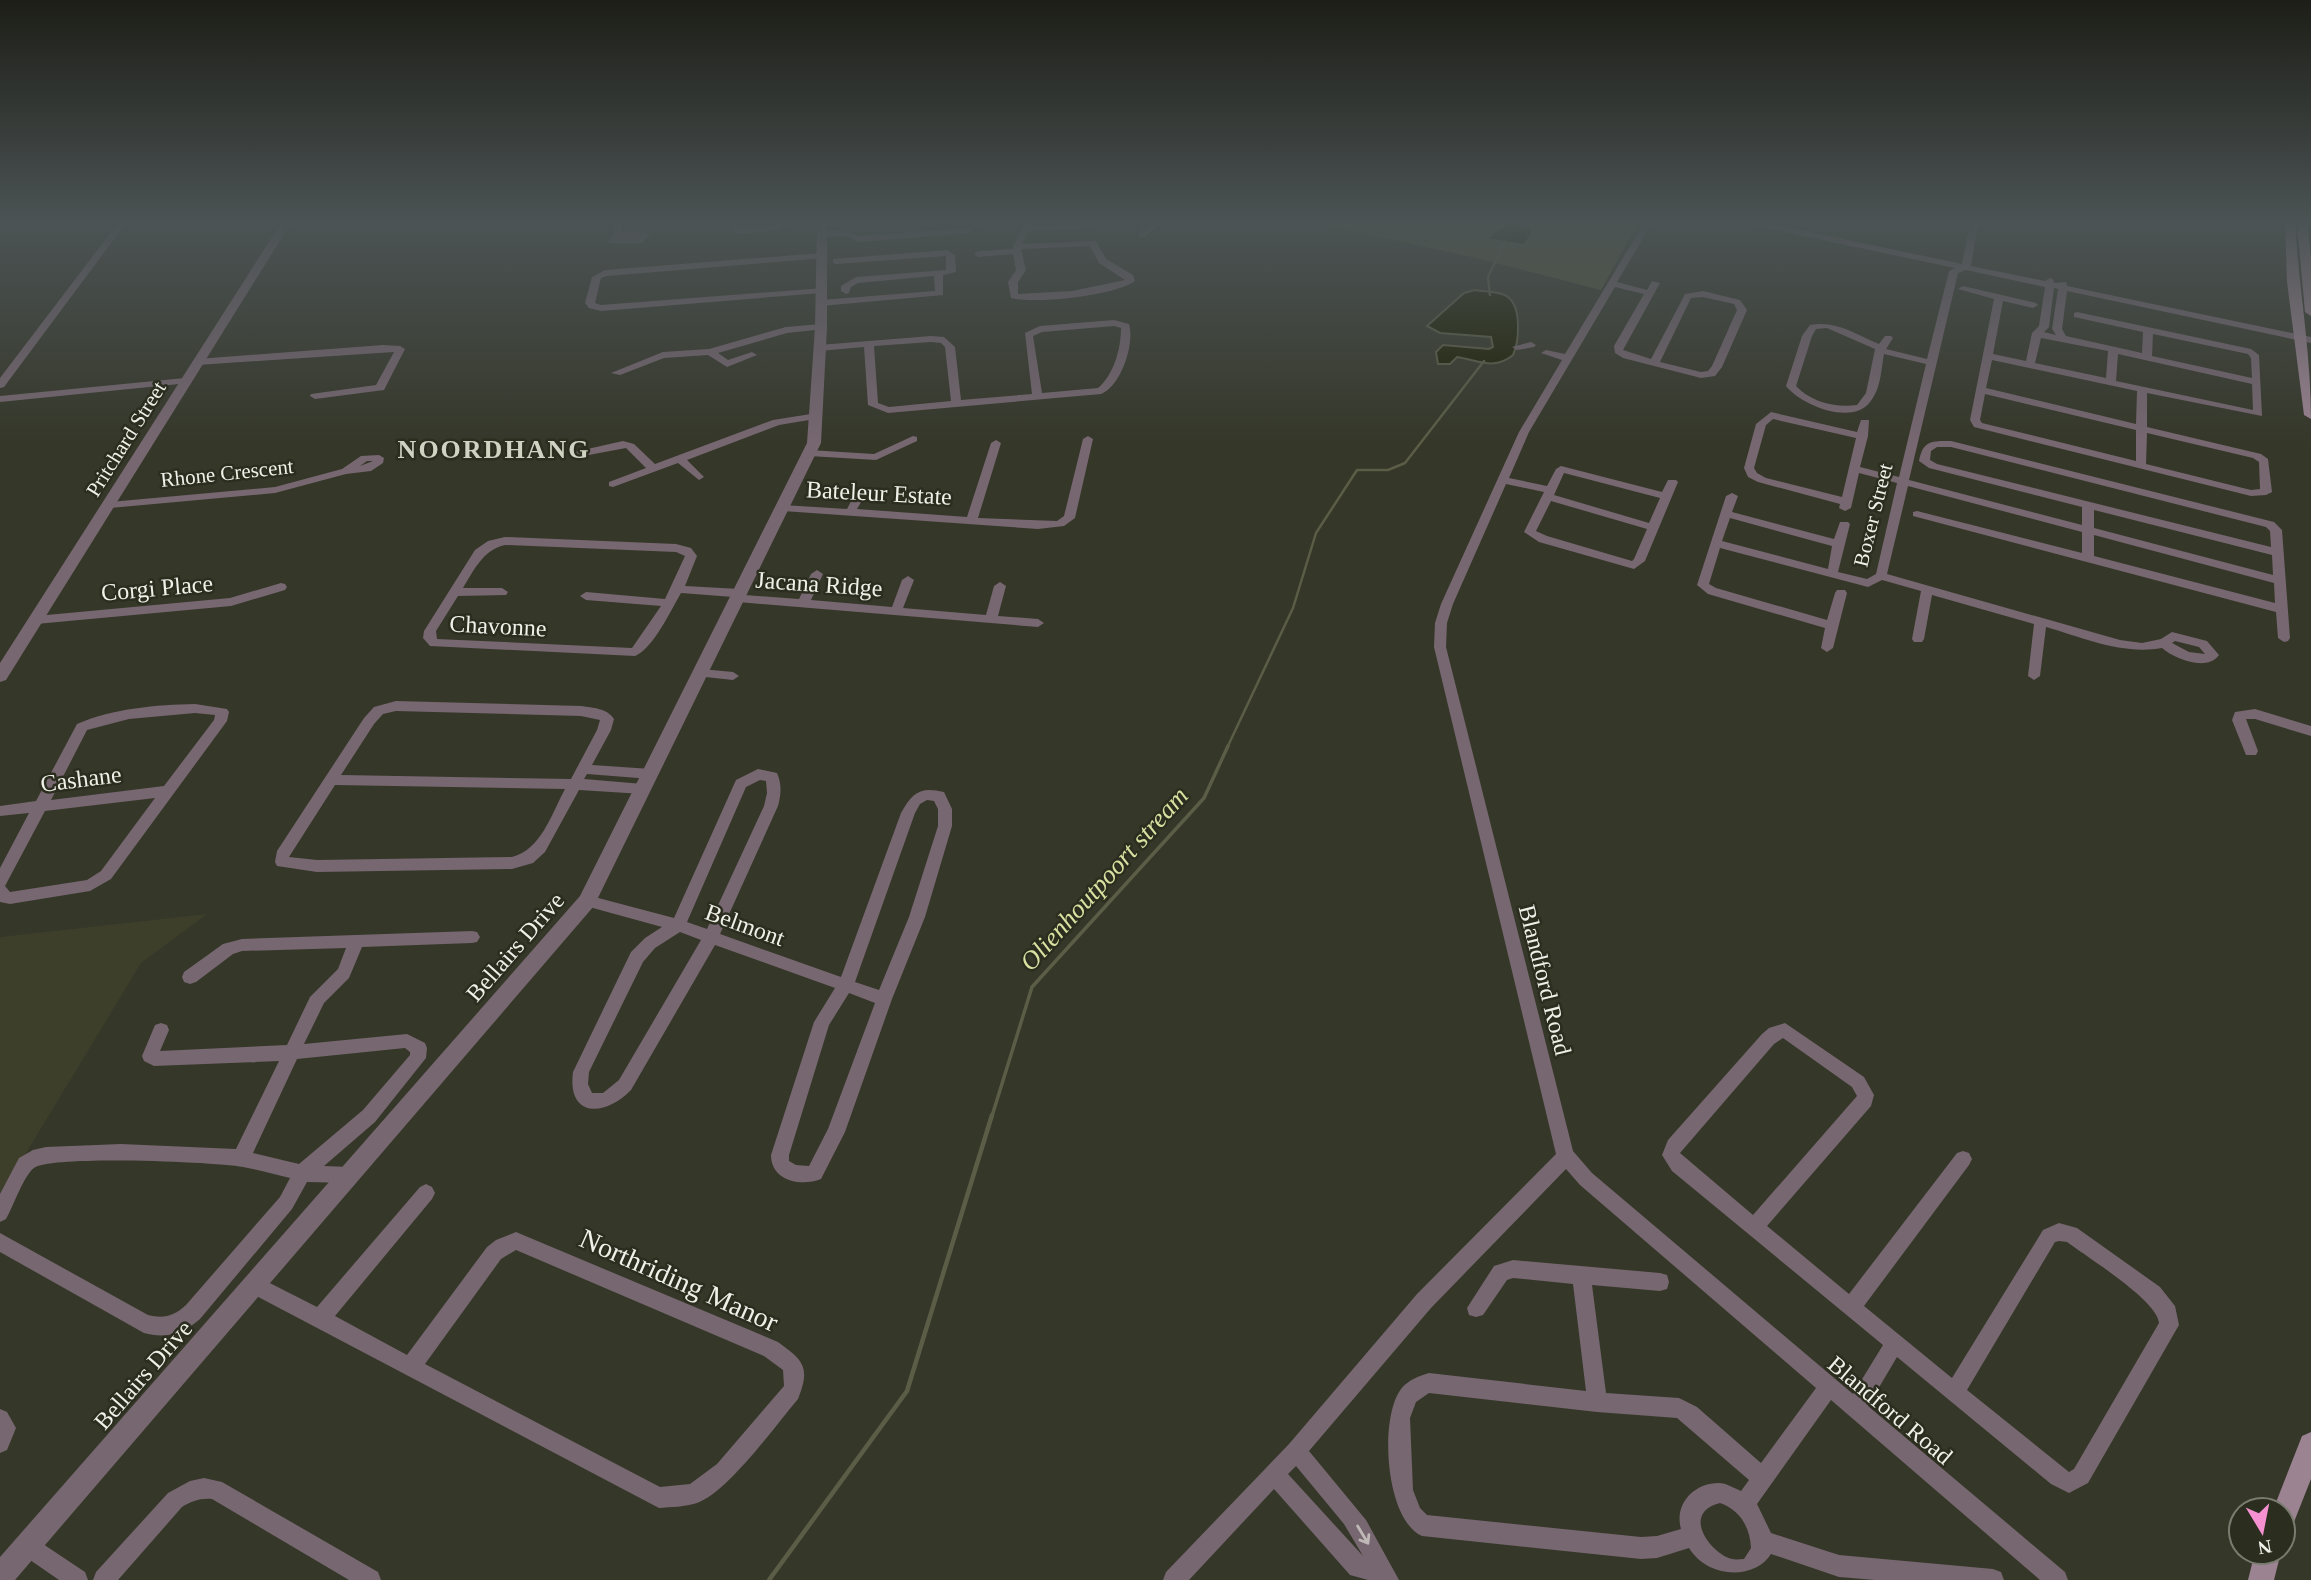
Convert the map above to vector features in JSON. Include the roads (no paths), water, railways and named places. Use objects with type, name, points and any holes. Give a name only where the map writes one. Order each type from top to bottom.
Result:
[{"type":"main road","points":[[2300,297],[2311,415]]},
{"type":"main road","points":[[2291,1496],[2311,1445]]},
{"type":"street","points":[[0,385],[66,297]]},
{"type":"street","name":"Pritchard Street","points":[[0,676],[239,297]]},
{"type":"street","points":[[592,297],[592,306],[601,307],[831,297]]},
{"type":"street","name":"Bellairs Drive","points":[[0,1577],[587,901],[816,438],[821,297]]},
{"type":"street","name":"Blandford Road","points":[[1606,297],[1524,432],[1441,623],[1440,647],[1566,1157],[1586,1179],[1828,1388],[2057,1580]]},
{"type":"street","points":[[1647,297],[1618,349],[1623,355],[1701,375],[1714,372],[1742,307],[1737,302],[1715,297]]},
{"type":"street","points":[[1654,363],[1688,297]]},
{"type":"street","name":"Boxer Street","points":[[1716,543],[1859,581],[1873,582],[1881,576],[1946,297]]},
{"type":"street","points":[[1980,390],[2260,457],[2264,462],[2266,492],[2251,493],[1980,426],[1975,420],[1980,390],[1999,297],[2033,305]]},
{"type":"street","points":[[2030,364],[2037,333],[2044,327],[2048,297]]},
{"type":"street","points":[[2061,297],[2057,330],[2062,338]]},
{"type":"street","points":[[2115,297],[2305,336]]},
{"type":"street","points":[[2046,310],[2059,312]]},
{"type":"street","points":[[1988,355],[2257,414],[2256,358],[2247,350],[2077,315]]},
{"type":"street","points":[[869,343],[874,407],[888,410],[956,404],[1037,396],[1106,389],[1113,379],[1127,335],[1126,326],[1114,323],[1031,332],[1027,339],[1037,396]]},
{"type":"street","points":[[1888,338],[1879,351],[1869,397],[1860,407],[1841,410],[1823,405],[1801,395],[1791,386],[1807,336],[1814,327],[1828,325],[1879,351],[1929,365]]},
{"type":"street","points":[[616,373],[667,354],[710,352],[786,330],[821,327]]},
{"type":"street","points":[[2147,357],[2148,330]]},
{"type":"street","points":[[2037,333],[2048,338],[2062,338],[2255,382]]},
{"type":"street","points":[[819,348],[931,338],[946,341],[950,348],[956,404]]},
{"type":"street","points":[[1517,347],[1531,345]]},
{"type":"street","points":[[197,362],[400,349],[380,388],[315,396]]},
{"type":"street","points":[[1548,350],[1570,354]]},
{"type":"street","points":[[2110,383],[2113,350]]},
{"type":"street","points":[[710,352],[723,366],[752,355]]},
{"type":"street","points":[[0,399],[186,382]]},
{"type":"street","points":[[2141,466],[2142,390]]},
{"type":"street","points":[[613,484],[777,422],[817,416]]},
{"type":"street","points":[[1863,436],[1782,416],[1769,416],[1762,424],[1749,468],[1752,475],[1762,480],[1846,505],[1863,436],[1865,422]]},
{"type":"street","points":[[809,453],[876,457],[913,439]]},
{"type":"street","name":"Bateleur Estate","points":[[783,508],[1038,526],[1065,521],[1069,518],[1088,439]]},
{"type":"street","name":"Bateleur Estate","points":[[972,520],[996,443]]},
{"type":"street","points":[[2276,552],[1940,468],[1926,463],[1924,454],[1928,447],[1946,443],[2270,524],[2276,530],[2284,638]]},
{"type":"street","points":[[578,454],[623,444],[629,446],[652,468]]},
{"type":"street","points":[[679,458],[699,477]]},
{"type":"street","points":[[1936,491],[1940,468]]},
{"type":"street","points":[[1665,496],[1564,469],[1559,470],[1530,531],[1534,535],[1634,565],[1639,561],[1672,482]]},
{"type":"street","points":[[1855,469],[2278,580]]},
{"type":"street","name":"Rhone Crescent","points":[[110,505],[275,490],[346,471]]},
{"type":"street","points":[[1502,480],[1652,527]]},
{"type":"street","points":[[2103,508],[2104,483]]},
{"type":"street","points":[[850,513],[860,494]]},
{"type":"street","points":[[1732,496],[1702,579],[1705,587],[1832,626]]},
{"type":"street","points":[[2088,504],[2088,558]]},
{"type":"street","points":[[1727,514],[1838,544]]},
{"type":"street","points":[[1917,514],[2281,609]]},
{"type":"street","points":[[1834,569],[1844,524]]},
{"type":"street","name":"Chavonne","points":[[505,541],[687,551],[690,560],[676,589],[641,648],[629,653],[436,644],[430,640],[429,634],[483,550],[492,544],[505,541]]},
{"type":"street","points":[[803,604],[817,574]]},
{"type":"street","points":[[1881,576],[2040,623],[2131,646],[2165,643]]},
{"type":"street","name":"Jacana Ridge","points":[[896,611],[908,580]]},
{"type":"street","points":[[991,619],[1000,586]]},
{"type":"street","name":"Corgi Place","points":[[36,620],[231,602],[281,587]]},
{"type":"street","points":[[676,589],[739,596]]},
{"type":"street","points":[[1918,639],[1927,589]]},
{"type":"street","points":[[455,592],[502,592]]},
{"type":"street","points":[[1827,648],[1842,593]]},
{"type":"street","points":[[586,596],[668,603]]},
{"type":"street","name":"Jacana Ridge","points":[[739,596],[803,604],[1038,623]]},
{"type":"street","points":[[2034,676],[2040,623]]},
{"type":"street","points":[[701,673],[733,676]]},
{"type":"street","points":[[390,706],[581,711],[604,715],[607,719],[606,727],[540,848],[520,862],[317,866],[282,862],[282,855],[333,780],[369,721],[379,710],[390,706]]},
{"type":"street","points":[[0,882],[76,735],[90,722],[201,707],[219,710],[223,714],[106,875],[95,883],[10,898],[4,897],[0,891]]},
{"type":"street","points":[[2251,751],[2239,720],[2240,715],[2255,714],[2311,731]]},
{"type":"street","points":[[583,769],[647,781]]},
{"type":"street","points":[[770,775],[774,793],[766,822],[711,937],[625,1085],[610,1100],[600,1103],[591,1101],[583,1096],[580,1089],[581,1072],[627,975],[637,957],[650,943],[678,925],[741,784],[751,776],[770,775]]},
{"type":"street","points":[[333,780],[574,784],[647,781]]},
{"type":"street","name":"Cashane","points":[[0,811],[168,791]]},
{"type":"street","points":[[939,796],[945,809],[945,826],[918,917],[884,999],[836,1132],[818,1170],[805,1176],[783,1168],[780,1155],[822,1022],[846,985],[908,813],[918,798],[939,796]]},
{"type":"street","name":"Belmont","points":[[587,901],[678,925],[884,999]]},
{"type":"street","points":[[190,977],[236,946],[472,937]]},
{"type":"street","points":[[242,1158],[321,993],[340,979],[356,940]]},
{"type":"street","points":[[0,1242],[144,1322],[156,1327],[177,1325],[193,1312],[276,1216],[302,1173],[353,1131],[414,1067],[419,1048],[407,1041],[398,1041],[254,1056],[209,1055],[154,1059],[150,1056],[150,1051],[161,1030]]},
{"type":"street","points":[[1754,1227],[1865,1101],[1866,1095],[1858,1082],[1786,1030],[1775,1033],[1768,1039],[1671,1151],[1678,1165],[2058,1477],[2073,1482],[2081,1476],[2169,1325],[2168,1313],[2153,1294],[2071,1234],[2054,1233],[2049,1236],[1955,1392]]},
{"type":"street","points":[[0,1213],[25,1164],[39,1157],[121,1152],[242,1158],[302,1173],[349,1175]]},
{"type":"street","points":[[1174,1580],[1296,1451],[1424,1301],[1566,1157]]},
{"type":"street","points":[[1851,1307],[1963,1159]]},
{"type":"street","points":[[320,1319],[426,1194]]},
{"type":"street","name":"Northriding Manor","points":[[254,1283],[647,1494],[670,1499],[694,1494],[724,1471],[791,1392],[794,1373],[793,1365],[771,1349],[516,1241],[494,1253],[411,1366]]},
{"type":"street","points":[[1476,1308],[1493,1283],[1506,1270],[1519,1268],[1660,1282]]},
{"type":"street","points":[[1581,1276],[1597,1402]]},
{"type":"street","points":[[1855,1410],[1895,1343]]},
{"type":"street","points":[[1692,1537],[1641,1548],[1422,1525],[1407,1508],[1403,1497],[1400,1418],[1402,1405],[1419,1385],[1443,1384],[1597,1402],[1679,1408],[1690,1414],[1762,1478]]},
{"type":"street","points":[[1743,1505],[1828,1388]]},
{"type":"street","points":[[0,1419],[6,1428],[0,1443]]},
{"type":"street","points":[[1296,1451],[1361,1529],[1384,1576]]},
{"type":"street","points":[[1274,1474],[1358,1567],[1384,1576]]},
{"type":"street","points":[[104,1580],[176,1500],[187,1491],[205,1488],[215,1489],[370,1580]]},
{"type":"street","points":[[1720,1493],[1743,1505],[1759,1528],[1761,1553],[1756,1563],[1748,1570],[1733,1576],[1703,1556],[1692,1537],[1689,1518],[1692,1507],[1699,1498],[1720,1493]]},
{"type":"street","points":[[1762,1541],[1839,1566],[1993,1580]]},
{"type":"street","points":[[28,1545],[77,1580]]},
{"type":"waterway","name":"Olienhoutpoort stream","points":[[1227,748],[1293,608],[1316,533],[1357,470],[1388,470],[1405,463],[1484,361]]},
{"type":"waterway","name":"Olienhoutpoort stream","points":[[992,1116],[1032,987],[1204,798],[1228,746]]},
{"type":"waterway","name":"Olienhoutpoort stream","points":[[769,1580],[907,1391],[992,1115]]},
{"type":"district","name":"NOORDHANG","points":[[494,449]]}]
